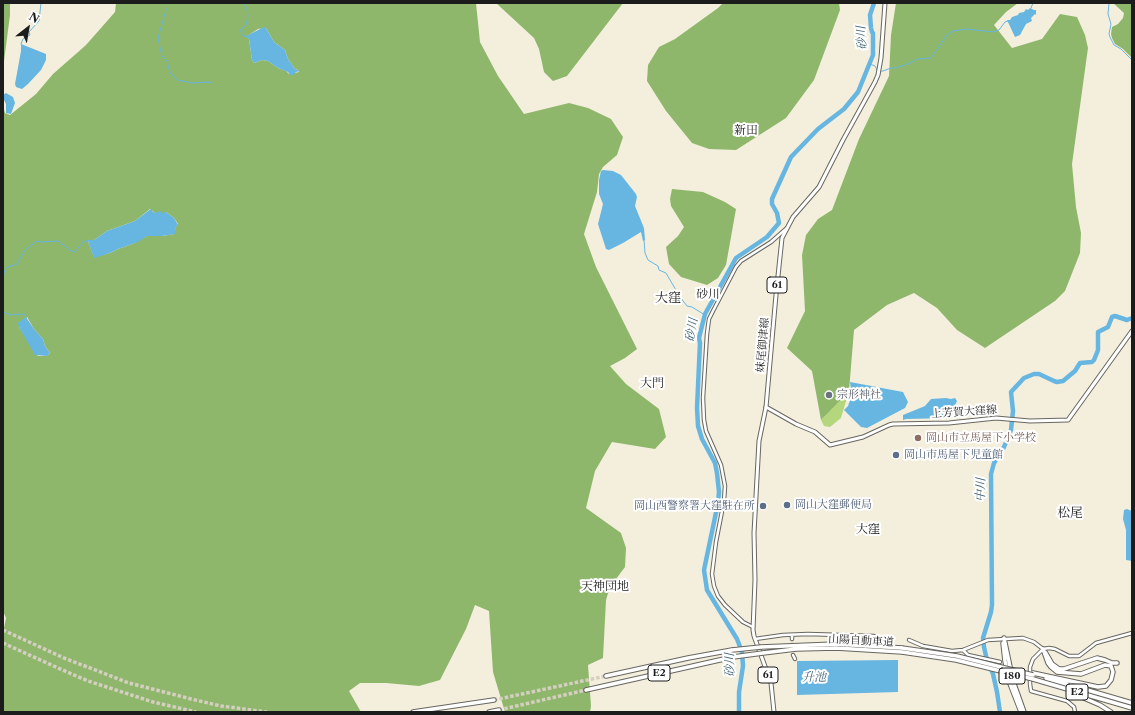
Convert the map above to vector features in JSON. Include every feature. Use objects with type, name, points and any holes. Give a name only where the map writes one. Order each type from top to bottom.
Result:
[{"type":"highway","name":"180","points":[[1004,638],[1013,681],[1022,712]]},
{"type":"highway","name":"山陽自動車道","points":[[606,676],[732,650],[761,647],[836,644],[957,656],[1018,670],[1067,689],[1122,703],[1132,703]]},
{"type":"highway","name":"山陽自動車道","points":[[586,690],[734,657],[762,653],[796,649],[836,648],[902,650],[1033,676],[1122,703],[1132,708]]},
{"type":"highway","points":[[1043,649],[1052,664],[1059,669],[1064,669],[1097,658],[1112,663],[1117,663]]},
{"type":"highway","points":[[1033,676],[1098,687],[1106,686],[1111,680],[1114,672],[1111,666],[1105,666],[1081,674],[1057,672],[1048,663],[1043,649]]},
{"type":"highway","points":[[1067,689],[1070,692],[1093,701],[1111,712]]},
{"type":"highway","points":[[413,712],[435,710],[494,700]]},
{"type":"highway","points":[[490,712],[499,710]]},
{"type":"main road","name":"妹尾御津線","points":[[774,712],[770,683],[755,639],[753,627],[755,580],[754,533],[759,441],[766,407],[782,238],[793,217],[819,188],[843,140],[876,82],[880,63],[885,3]]},
{"type":"main road","name":"上芳賀大窪線","points":[[766,407],[796,424],[815,432],[830,445],[863,437],[889,425],[949,423],[988,418],[1046,421],[1068,420],[1132,332]]},
{"type":"street","points":[[753,627],[743,622],[725,606],[718,596],[714,586],[712,574],[716,542],[724,501],[725,486],[721,465],[706,431],[704,420],[703,398],[707,334],[711,315],[736,267],[741,261],[771,242],[787,227]]},
{"type":"street","points":[[1075,712],[1074,707],[1067,701],[1033,692],[1030,689],[1030,667],[1035,656],[1043,649],[1049,648],[1055,649],[1069,656],[1079,656],[1096,643],[1132,633]]},
{"type":"street","points":[[755,639],[820,634],[874,636]]},
{"type":"street","points":[[909,640],[918,645],[952,651],[963,650],[986,640],[1004,638],[1029,639],[1040,645],[1043,649]]},
{"type":"street","points":[[963,650],[968,655],[1000,662]]},
{"type":"street","points":[[793,655],[794,659]]},
{"type":"green space","points":[[3,3],[10,3],[10,15],[3,69]]},
{"type":"green space","points":[[116,3],[476,3],[480,42],[498,76],[524,114],[569,103],[588,108],[611,119],[623,137],[617,155],[603,167],[599,174],[597,192],[584,234],[596,267],[637,349],[625,358],[610,366],[626,384],[659,409],[666,437],[655,449],[612,442],[595,471],[586,508],[621,533],[626,548],[625,567],[610,587],[606,600],[603,658],[588,665],[591,706],[590,712],[505,712],[493,672],[489,611],[475,605],[466,629],[440,680],[419,686],[386,683],[360,683],[349,691],[361,712],[3,712],[3,633],[6,618],[3,611],[3,106],[5,113],[10,115],[36,94],[53,74],[86,45],[115,12]],"holes":[[[266,28],[274,42],[285,50],[288,59],[299,72],[289,74],[268,61],[262,60],[254,63],[247,36],[258,29]],[[150,209],[155,213],[163,215],[166,212],[174,218],[178,224],[174,234],[147,236],[110,253],[94,257],[88,241],[94,240],[107,231],[135,221]],[[27,317],[34,329],[43,339],[45,346],[50,353],[47,356],[38,356],[19,327]]]},
{"type":"green space","points":[[496,3],[623,3],[567,76],[553,81],[544,72],[539,49],[534,38]]},
{"type":"green space","points":[[723,3],[839,3],[840,10],[814,80],[786,118],[736,150],[709,149],[692,143],[666,111],[647,81],[648,65],[659,47],[675,39]]},
{"type":"green space","points":[[896,3],[1018,3],[1006,12],[994,25],[1012,48],[1042,39],[1060,14],[1077,17],[1085,35],[1088,48],[1072,164],[1076,207],[1081,233],[1080,253],[1065,291],[1055,301],[985,348],[957,330],[937,308],[914,293],[887,305],[854,330],[849,391],[821,420],[812,371],[787,348],[805,311],[802,255],[806,235],[818,219],[832,210],[859,139],[889,76],[891,35]]},
{"type":"green space","points":[[1113,3],[1132,3],[1132,58],[1123,49],[1115,44],[1112,38],[1112,27],[1118,24],[1123,18],[1124,13]]},
{"type":"green space","points":[[672,189],[703,192],[736,209],[726,265],[718,278],[707,285],[681,277],[669,264],[666,247],[678,236],[684,227],[671,206],[670,199]]},
{"type":"green space","points":[[849,391],[841,418],[830,427],[824,426],[821,420],[825,416],[828,404]]},
{"type":"water","points":[[1030,8],[1036,10],[1036,15],[1035,14],[1031,18],[1032,21],[1026,24],[1020,35],[1015,37],[1007,20],[1010,20],[1012,17]]},
{"type":"water","points":[[264,27],[274,42],[285,50],[288,59],[295,69],[300,71],[290,75],[288,72],[278,68],[268,61],[262,60],[254,63],[252,60],[249,39],[246,36]]},
{"type":"water","points":[[21,44],[46,54],[46,60],[41,70],[22,89],[16,87],[15,84]]},
{"type":"water","points":[[6,93],[13,97],[15,103],[11,114],[6,113],[6,104],[3,95]]},
{"type":"water","points":[[601,171],[613,171],[621,175],[636,194],[637,197],[635,206],[644,228],[645,240],[643,241],[641,232],[609,250],[606,249],[598,224],[603,204],[599,194],[599,180]]},
{"type":"water","points":[[152,208],[152,211],[155,213],[161,211],[163,214],[166,212],[174,218],[178,225],[176,227],[175,234],[147,236],[138,242],[94,258],[88,241],[86,242],[86,240],[94,240],[107,231],[135,221]]},
{"type":"water","points":[[26,317],[43,339],[45,346],[50,353],[47,356],[35,355],[19,327],[18,323]]},
{"type":"water","points":[[850,382],[903,392],[908,402],[905,408],[867,428],[861,427],[844,410],[848,406],[850,400]]},
{"type":"water","points":[[955,398],[957,401],[949,418],[903,420],[903,415],[925,406],[931,399]]},
{"type":"water","points":[[1127,509],[1132,511],[1132,561],[1126,560],[1126,530],[1123,519],[1124,510]]},
{"type":"water","name":"升池","points":[[898,660],[898,692],[797,695],[797,661]]},
{"type":"waterway","points":[[21,44],[23,39],[30,35],[29,32],[39,21],[41,3]]},
{"type":"waterway","points":[[165,3],[166,10],[158,38],[162,56],[167,61],[170,73],[178,80],[192,83],[212,83]]},
{"type":"waterway","points":[[244,3],[248,16],[246,25],[240,30],[243,36],[247,37]]},
{"type":"waterway","name":"砂川","points":[[739,712],[739,692],[743,666],[742,652],[737,639],[707,590],[704,570],[719,492],[715,463],[702,439],[698,426],[697,408],[699,338],[705,314],[736,258],[767,237],[779,223],[777,213],[772,204],[772,199],[791,157],[818,129],[844,109],[858,92],[873,55],[873,33],[870,15],[874,3]]},
{"type":"waterway","points":[[1031,8],[1033,3]]},
{"type":"waterway","points":[[1109,3],[1108,14],[1111,24],[1109,34],[1110,37],[1114,45],[1121,49],[1132,60]]},
{"type":"waterway","points":[[881,71],[896,68],[918,59],[931,58],[947,35],[953,31],[967,29],[993,32],[999,30],[1005,22],[1008,21]]},
{"type":"waterway","points":[[870,64],[875,66],[877,70]]},
{"type":"waterway","points":[[644,240],[645,253],[648,260],[658,266],[659,270],[666,273],[687,306],[692,307],[705,315]]},
{"type":"waterway","points":[[3,282],[6,268],[17,264],[25,250],[37,241],[58,241],[71,251],[75,252],[82,243],[86,241]]},
{"type":"waterway","points":[[3,312],[11,315],[24,314],[26,318]]},
{"type":"waterway","name":"中川","points":[[1000,712],[993,674],[986,656],[983,638],[992,605],[991,474],[994,463],[1004,447],[1011,430],[1013,411],[1011,392],[1024,378],[1034,374],[1039,374],[1057,382],[1063,381],[1075,371],[1080,363],[1092,362],[1094,360],[1098,350],[1098,332],[1108,327],[1112,317],[1115,316],[1127,320],[1132,318]]},
{"type":"tunnel","points":[[3,630],[64,658],[129,683],[221,706],[267,712]]},
{"type":"tunnel","points":[[792,639],[793,655]]},
{"type":"tunnel","points":[[3,643],[88,681],[153,702],[196,712]]},
{"type":"tunnel","points":[[494,700],[606,676]]},
{"type":"tunnel","points":[[499,710],[586,690]]},
{"type":"place","name":"宗形神社","points":[[829,395]]},
{"type":"place","name":"岡山市立馬屋下小学校","points":[[918,438]]},
{"type":"place","name":"岡山市馬屋下児童館","points":[[896,455]]},
{"type":"place","name":"岡山大窪郵便局","points":[[787,505]]},
{"type":"place","name":"岡山西警察署大窪駐在所","points":[[763,506]]},
{"type":"district","name":"新田","points":[[746,131]]},
{"type":"district","name":"砂川","points":[[708,295]]},
{"type":"district","name":"大窪","points":[[668,298]]},
{"type":"district","name":"大門","points":[[652,384]]},
{"type":"district","name":"松尾","points":[[1070,513]]},
{"type":"district","name":"大窪","points":[[868,530]]},
{"type":"district","name":"天神団地","points":[[605,587]]}]
